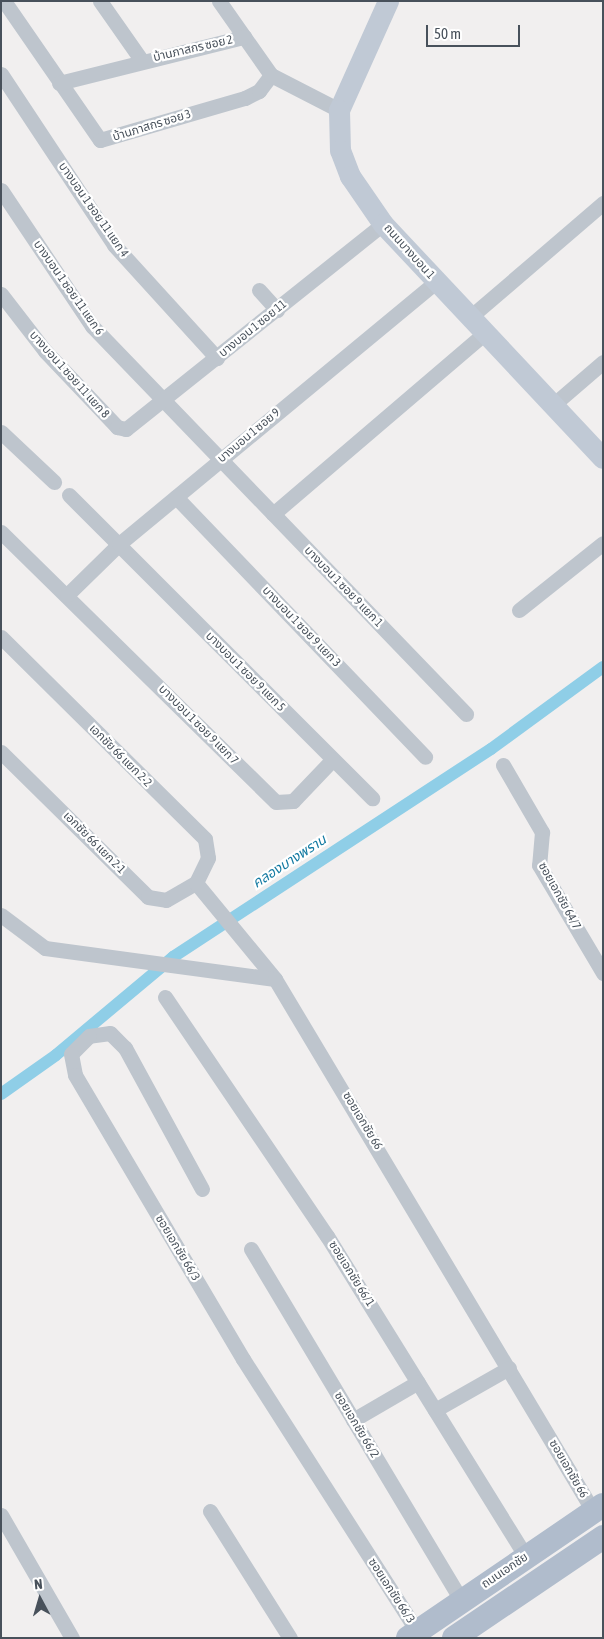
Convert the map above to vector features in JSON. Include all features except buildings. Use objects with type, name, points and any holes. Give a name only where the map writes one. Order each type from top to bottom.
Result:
[{"type":"main road","name":"ถนนบางบอน 1","points":[[385,3],[339,110],[340,150],[350,176],[383,224],[469,318],[603,458]]},
{"type":"main road","name":"ถนนเอกชัย","points":[[412,1634],[598,1508]]},
{"type":"main road","points":[[466,1634],[603,1537]]},
{"type":"street","name":"บ้านภาสกร ซอย 3","points":[[4,1],[100,140],[245,98],[259,91],[271,74]]},
{"type":"street","name":"บ้านภาสกร ซอย 2","points":[[100,1],[142,61]]},
{"type":"street","points":[[219,1],[271,74],[339,110]]},
{"type":"street","name":"บ้านภาสกร ซอย 2","points":[[59,83],[244,37]]},
{"type":"street","name":"บางบอน 1 ซอย 11 แยก 4","points":[[1,74],[114,245],[217,358]]},
{"type":"street","name":"บางบอน 1 ซอย 11 แยก 6","points":[[1,190],[92,326],[166,400],[221,459]]},
{"type":"street","points":[[469,318],[603,203]]},
{"type":"street","name":"บางบอน 1 ซอย 11","points":[[122,429],[134,426],[383,224]]},
{"type":"street","name":"บางบอน 1 ซอย 9","points":[[67,595],[119,544],[436,282]]},
{"type":"street","points":[[259,290],[277,310]]},
{"type":"street","name":"บางบอน 1 ซอย 11 แยก 8","points":[[1,294],[45,351],[122,429]]},
{"type":"street","points":[[273,514],[485,333]]},
{"type":"street","points":[[554,405],[603,362]]},
{"type":"street","points":[[1,432],[54,482]]},
{"type":"street","name":"บางบอน 1 ซอย 9 แยก 1","points":[[221,459],[466,714]]},
{"type":"street","name":"บางบอน 1 ซอย 9 แยก 5","points":[[69,496],[372,798]]},
{"type":"street","name":"บางบอน 1 ซอย 9 แยก 3","points":[[176,497],[425,758]]},
{"type":"street","name":"บางบอน 1 ซอย 9 แยก 7","points":[[1,532],[276,802],[293,802],[332,760]]},
{"type":"street","points":[[519,610],[603,543]]},
{"type":"street","name":"เอกชัย 66 แยก 2-2","points":[[1,638],[204,839],[210,850],[196,883]]},
{"type":"street","name":"เอกชัย 66 แยก 2-1","points":[[1,752],[148,897],[166,900],[196,883]]},
{"type":"street","name":"ซอยเอกชัย 64/7","points":[[503,765],[542,832],[539,865],[603,973]]},
{"type":"street","name":"ซอยเอกชัย 66","points":[[196,883],[275,979],[509,1368],[598,1508]]},
{"type":"street","points":[[1,916],[44,948],[171,968],[275,979]]},
{"type":"street","name":"ซอยเอกชัย 66/1","points":[[165,997],[322,1228],[526,1557]]},
{"type":"street","name":"ซอยเอกชัย 66/3","points":[[202,1190],[126,1048],[110,1033],[89,1036],[71,1054],[75,1075],[242,1359],[412,1634]]},
{"type":"street","name":"ซอยเอกชัย 66/2","points":[[251,1249],[461,1600]]},
{"type":"street","points":[[435,1410],[509,1368]]},
{"type":"street","points":[[353,1420],[418,1382]]},
{"type":"street","points":[[210,1511],[290,1638]]},
{"type":"street","points":[[1,1515],[72,1638]]},
{"type":"waterway","name":"คลองบางพราน","points":[[1,1094],[56,1055],[173,957],[491,749],[603,667]]}]
